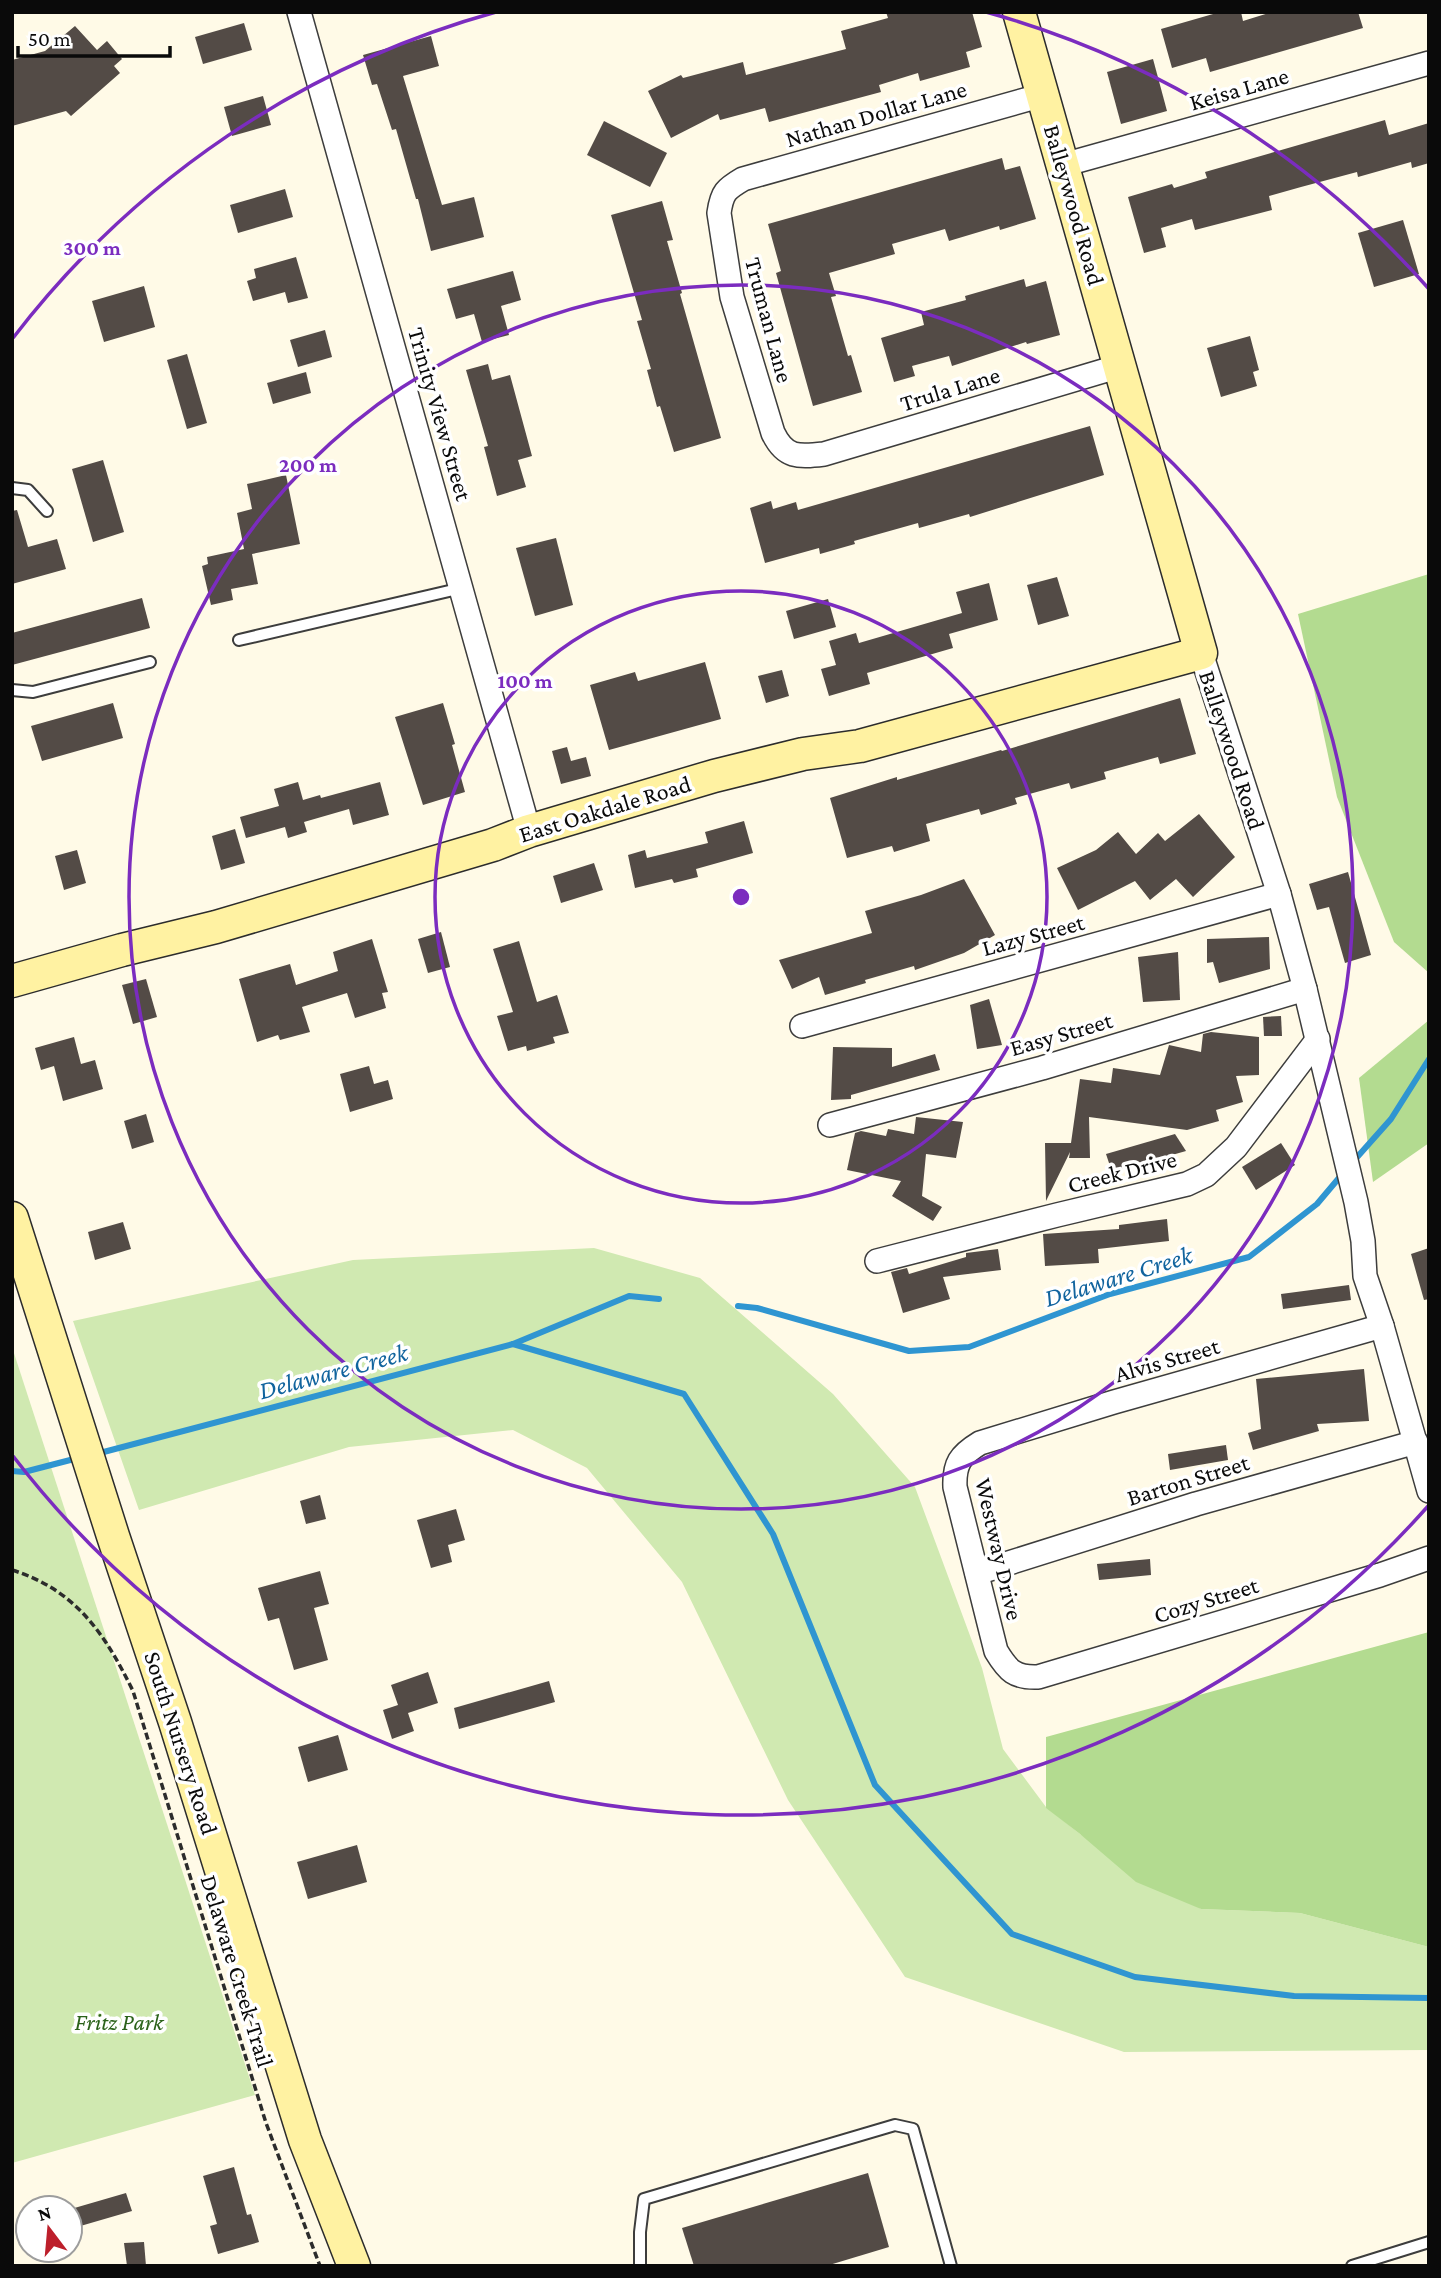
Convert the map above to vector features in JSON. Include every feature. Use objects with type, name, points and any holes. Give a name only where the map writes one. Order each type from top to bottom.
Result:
[{"type":"street","name":"Trinity View Street","points":[[299,12],[529,831]]},
{"type":"street","name":"Balleywood Road","points":[[1019,12],[1201,653],[1279,894],[1318,1039],[1356,1202],[1363,1241],[1364,1276],[1382,1326],[1429,1491]]},
{"type":"street","name":"Keisa Lane","points":[[1063,165],[1429,64]]},
{"type":"street","name":"Nathan Dollar Lane","points":[[726,189],[743,179],[1043,95]]},
{"type":"street","name":"Truman Lane","points":[[726,189],[719,213],[732,297],[773,433],[780,447],[795,455]]},
{"type":"street","name":"Trula Lane","points":[[795,455],[824,454],[1120,366]]},
{"type":"street","name":"East Oakdale Road","points":[[12,981],[216,927],[714,776],[803,754],[860,746],[1201,653]]},
{"type":"street","name":"Lazy Street","points":[[802,1026],[1279,894]]},
{"type":"street","name":"Easy Street","points":[[830,1125],[1042,1068],[1305,989]]},
{"type":"street","name":"Creek Drive","points":[[877,1261],[1186,1184],[1206,1175],[1236,1146],[1318,1039]]},
{"type":"street","name":"South Nursery Road","points":[[12,1218],[175,1722],[305,2140],[354,2266]]},
{"type":"street","name":"Alvis Street","points":[[969,1450],[980,1443],[1114,1402],[1382,1326]]},
{"type":"street","name":"Barton Street","points":[[977,1573],[1196,1504],[1416,1442]]},
{"type":"street","name":"Westway Drive","points":[[969,1450],[954,1471],[955,1487],[996,1651],[1002,1662]]},
{"type":"street","name":"Cozy Street","points":[[1002,1662],[1012,1673],[1026,1678],[1038,1677],[1380,1576],[1429,1558]]},
{"type":"lane","points":[[12,488],[28,490],[47,512]]},
{"type":"lane","points":[[239,640],[462,588]]},
{"type":"lane","points":[[12,690],[33,692],[150,662]]},
{"type":"lane","points":[[640,2266],[644,2199],[895,2124],[913,2129],[951,2266]]},
{"type":"lane","points":[[1352,2266],[1429,2242]]},
{"type":"path","name":"Delaware Creek Trail","points":[[12,1570],[33,1577],[67,1597],[92,1621],[116,1655],[133,1691],[266,2123],[320,2266]]},
{"type":"green space","points":[[1429,574],[1429,973],[1394,942],[1337,797],[1298,614]]},
{"type":"green space","points":[[1429,1020],[1429,1143],[1373,1182],[1359,1078]]},
{"type":"green space","points":[[594,1248],[700,1278],[833,1394],[915,1487],[982,1668],[1003,1749],[1046,1807],[1080,1834],[1201,1909],[1300,1913],[1429,1947],[1429,2050],[1124,2052],[905,1977],[788,1800],[682,1582],[587,1468],[513,1430],[349,1447],[139,1510],[73,1321],[353,1260]]},
{"type":"green space","name":"Fritz Park","points":[[12,1347],[255,2095],[12,2163]]},
{"type":"green space","points":[[1429,1632],[1429,1947],[1300,1913],[1201,1909],[1136,1882],[1046,1808],[1046,1737]]},
{"type":"building","points":[[886,12],[972,12],[982,47],[966,52],[970,67],[920,81],[918,73],[879,85],[881,92],[769,122],[765,108],[720,120],[718,114],[671,138],[648,91],[681,75],[683,78],[743,62],[746,75],[846,49],[841,31],[888,18]]},
{"type":"building","points":[[1220,12],[1241,12],[1243,21],[1272,12],[1358,12],[1363,28],[1210,72],[1206,58],[1172,68],[1161,29]]},
{"type":"building","points":[[244,23],[252,50],[203,64],[195,37]]},
{"type":"building","points":[[75,26],[97,50],[107,41],[122,59],[114,66],[120,73],[71,116],[66,111],[12,126],[12,60],[45,51]]},
{"type":"building","points":[[431,36],[439,66],[403,76],[442,205],[474,197],[484,237],[431,251],[396,129],[392,130],[377,84],[372,85],[363,55]]},
{"type":"building","points":[[1153,59],[1167,111],[1121,124],[1107,72]]},
{"type":"building","points":[[263,96],[271,125],[232,136],[224,107]]},
{"type":"building","points":[[1385,120],[1389,135],[1429,123],[1429,163],[1412,168],[1411,162],[1358,177],[1357,172],[1269,196],[1272,210],[1195,230],[1192,219],[1161,228],[1166,247],[1144,253],[1128,197],[1172,184],[1174,188],[1207,178],[1205,172]]},
{"type":"building","points":[[604,121],[667,153],[650,187],[587,155]]},
{"type":"building","points":[[1002,158],[1005,170],[1020,166],[1036,219],[1000,230],[999,226],[949,241],[945,229],[892,244],[895,254],[829,273],[836,296],[831,297],[848,356],[851,355],[862,392],[813,406],[776,273],[781,271],[768,224]]},
{"type":"building","points":[[285,189],[293,217],[238,233],[230,205]]},
{"type":"building","points":[[662,201],[673,240],[667,241],[682,293],[680,294],[721,438],[674,452],[647,370],[651,369],[637,321],[642,320],[611,215]]},
{"type":"building","points":[[1403,220],[1419,274],[1374,287],[1358,233]]},
{"type":"building","points":[[296,257],[308,298],[288,303],[285,292],[253,301],[247,281],[256,278],[254,269]]},
{"type":"building","points":[[513,271],[521,300],[501,306],[509,335],[482,342],[474,314],[456,319],[447,289]]},
{"type":"building","points":[[1024,279],[1026,287],[1046,281],[1060,335],[1027,344],[1026,342],[952,366],[949,356],[912,366],[915,376],[894,382],[881,338],[924,325],[921,312],[966,300],[965,296]]},
{"type":"building","points":[[144,286],[155,327],[104,342],[92,301]]},
{"type":"building","points":[[325,330],[332,357],[298,367],[290,340]]},
{"type":"building","points":[[1250,336],[1259,370],[1253,372],[1257,386],[1221,397],[1207,348]]},
{"type":"building","points":[[187,354],[207,423],[187,429],[167,360]]},
{"type":"building","points":[[488,364],[492,380],[510,375],[532,456],[518,460],[526,487],[497,496],[484,447],[488,446],[466,370]]},
{"type":"building","points":[[306,372],[311,393],[273,404],[267,383]]},
{"type":"building","points":[[1090,426],[1104,475],[970,517],[969,514],[919,528],[918,523],[854,541],[855,544],[820,554],[819,548],[765,563],[750,508],[771,501],[773,509],[796,502],[798,510]]},
{"type":"building","points":[[103,460],[124,532],[93,542],[72,469]]},
{"type":"building","points":[[286,475],[300,544],[252,554],[258,584],[231,589],[233,600],[211,605],[202,566],[208,564],[207,557],[244,549],[237,513],[252,509],[247,484]]},
{"type":"building","points":[[17,510],[28,547],[57,539],[66,569],[12,584],[12,511]]},
{"type":"building","points":[[556,538],[573,605],[535,616],[516,548]]},
{"type":"building","points":[[1057,577],[1069,616],[1038,625],[1027,585]]},
{"type":"building","points":[[989,583],[998,620],[949,634],[953,648],[867,673],[870,684],[829,696],[821,669],[836,665],[829,641],[856,633],[859,643],[962,613],[956,592]]},
{"type":"building","points":[[142,598],[150,628],[12,665],[12,633]]},
{"type":"building","points":[[828,599],[836,627],[794,639],[786,611]]},
{"type":"building","points":[[705,662],[721,719],[609,750],[590,685],[635,672],[638,681]]},
{"type":"building","points":[[782,670],[789,696],[766,703],[758,676]]},
{"type":"building","points":[[1180,698],[1196,754],[1160,764],[1158,757],[1104,772],[1106,779],[1071,789],[1069,783],[1015,798],[1017,804],[981,815],[979,809],[926,824],[930,841],[894,852],[892,846],[847,858],[830,798]]},
{"type":"building","points":[[113,703],[123,738],[42,761],[31,726]]},
{"type":"building","points":[[443,703],[465,792],[423,805],[395,717]]},
{"type":"building","points":[[567,747],[571,761],[586,757],[591,776],[561,784],[552,751]]},
{"type":"building","points":[[298,782],[303,800],[320,795],[321,798],[380,782],[389,815],[353,825],[349,809],[304,822],[307,832],[288,838],[285,827],[246,838],[240,817],[279,806],[274,789]]},
{"type":"building","points":[[1199,814],[1235,857],[1193,897],[1176,879],[1150,900],[1135,881],[1078,910],[1057,868],[1096,850],[1118,832],[1136,854],[1158,833],[1165,841]]},
{"type":"building","points":[[744,821],[753,853],[696,869],[698,877],[674,883],[672,879],[635,888],[628,855],[645,850],[647,858],[708,843],[705,832]]},
{"type":"building","points":[[235,829],[245,863],[221,870],[212,836]]},
{"type":"building","points":[[77,850],[86,883],[64,890],[55,856]]},
{"type":"building","points":[[594,863],[603,890],[561,903],[553,876]]},
{"type":"building","points":[[1348,872],[1371,955],[1345,963],[1329,907],[1317,910],[1309,884]]},
{"type":"building","points":[[964,879],[995,935],[964,953],[915,970],[914,966],[865,980],[866,983],[825,995],[819,977],[792,989],[779,960],[872,933],[865,911]]},
{"type":"building","points":[[441,932],[450,967],[428,973],[418,939]]},
{"type":"building","points":[[1269,937],[1270,969],[1219,983],[1213,962],[1207,963],[1207,939]]},
{"type":"building","points":[[372,939],[388,992],[382,993],[386,1008],[355,1018],[347,993],[302,1007],[310,1032],[280,1040],[278,1035],[257,1042],[239,979],[290,964],[296,985],[338,971],[333,952]]},
{"type":"building","points":[[519,941],[537,1002],[557,995],[569,1033],[553,1037],[555,1043],[527,1051],[526,1046],[508,1051],[497,1016],[513,1012],[493,949]]},
{"type":"building","points":[[1178,952],[1180,1000],[1143,1002],[1138,957]]},
{"type":"building","points":[[146,979],[157,1017],[133,1024],[122,985]]},
{"type":"building","points":[[989,999],[1002,1045],[977,1049],[970,1005]]},
{"type":"building","points":[[1281,1016],[1282,1036],[1264,1036],[1263,1017]]},
{"type":"building","points":[[1211,1032],[1259,1037],[1259,1075],[1236,1076],[1243,1102],[1216,1110],[1219,1121],[1187,1130],[1089,1117],[1090,1158],[1069,1158],[1070,1152],[1046,1201],[1045,1143],[1071,1143],[1080,1079],[1111,1083],[1113,1068],[1160,1075],[1169,1045],[1201,1052],[1203,1034]]},
{"type":"building","points":[[74,1037],[81,1064],[95,1060],[103,1089],[63,1101],[54,1066],[41,1070],[35,1048]]},
{"type":"building","points":[[833,1047],[892,1048],[892,1067],[935,1054],[940,1070],[851,1095],[851,1099],[831,1100]]},
{"type":"building","points":[[369,1066],[374,1084],[388,1080],[393,1099],[350,1112],[340,1074]]},
{"type":"building","points":[[146,1114],[154,1142],[132,1149],[124,1121]]},
{"type":"building","points":[[916,1117],[963,1122],[956,1158],[926,1154],[922,1196],[942,1207],[933,1221],[892,1196],[901,1181],[847,1170],[855,1133],[861,1131],[886,1136],[888,1129],[914,1134]]},
{"type":"building","points":[[1175,1134],[1186,1151],[1112,1172],[1106,1154]]},
{"type":"building","points":[[1281,1143],[1295,1165],[1256,1190],[1242,1167]]},
{"type":"building","points":[[1167,1219],[1169,1241],[1098,1249],[1099,1263],[1045,1266],[1043,1234],[1119,1229],[1119,1225]]},
{"type":"building","points":[[123,1222],[131,1249],[95,1260],[88,1232]]},
{"type":"building","points":[[1429,1248],[1429,1299],[1424,1300],[1411,1254]]},
{"type":"building","points":[[998,1249],[1001,1270],[943,1277],[950,1299],[903,1313],[891,1272],[907,1268],[909,1274],[966,1257],[966,1253]]},
{"type":"building","points":[[1349,1285],[1351,1300],[1283,1309],[1281,1294]]},
{"type":"building","points":[[1364,1369],[1369,1421],[1317,1424],[1319,1431],[1253,1450],[1248,1433],[1261,1429],[1256,1379]]},
{"type":"building","points":[[1226,1445],[1228,1460],[1170,1470],[1168,1454]]},
{"type":"building","points":[[320,1495],[326,1519],[306,1524],[300,1501]]},
{"type":"building","points":[[456,1509],[465,1540],[448,1545],[452,1562],[431,1568],[417,1520]]},
{"type":"building","points":[[1150,1559],[1151,1575],[1099,1580],[1097,1564]]},
{"type":"building","points":[[320,1571],[329,1604],[314,1608],[328,1660],[294,1670],[279,1618],[268,1621],[258,1588]]},
{"type":"building","points":[[428,1672],[438,1703],[408,1713],[414,1731],[392,1739],[383,1710],[398,1705],[391,1685]]},
{"type":"building","points":[[549,1681],[555,1702],[459,1729],[454,1708]]},
{"type":"building","points":[[338,1735],[348,1770],[308,1782],[298,1747]]},
{"type":"building","points":[[357,1845],[367,1882],[308,1899],[297,1862]]},
{"type":"building","points":[[234,2167],[247,2215],[251,2214],[259,2242],[218,2254],[210,2226],[217,2224],[203,2176]]},
{"type":"building","points":[[868,2173],[889,2247],[826,2266],[694,2266],[682,2228]]},
{"type":"building","points":[[126,2193],[132,2211],[84,2225],[84,2205]]},
{"type":"building","points":[[144,2242],[146,2266],[127,2266],[124,2243]]},
{"type":"waterway","name":"Delaware Creek","points":[[1351,1164],[1391,1119],[1429,1059]]},
{"type":"waterway","name":"Delaware Creek","points":[[738,1306],[757,1308],[909,1351],[969,1347],[1110,1294],[1249,1257],[1317,1204],[1344,1172]]},
{"type":"waterway","name":"Delaware Creek","points":[[96,1454],[513,1344],[629,1296],[659,1299]]},
{"type":"waterway","points":[[513,1344],[684,1394],[773,1534],[875,1785],[1012,1934],[1135,1977],[1294,1996],[1429,1998]]},
{"type":"waterway","name":"Delaware Creek","points":[[12,1471],[24,1472],[78,1458]]}]
